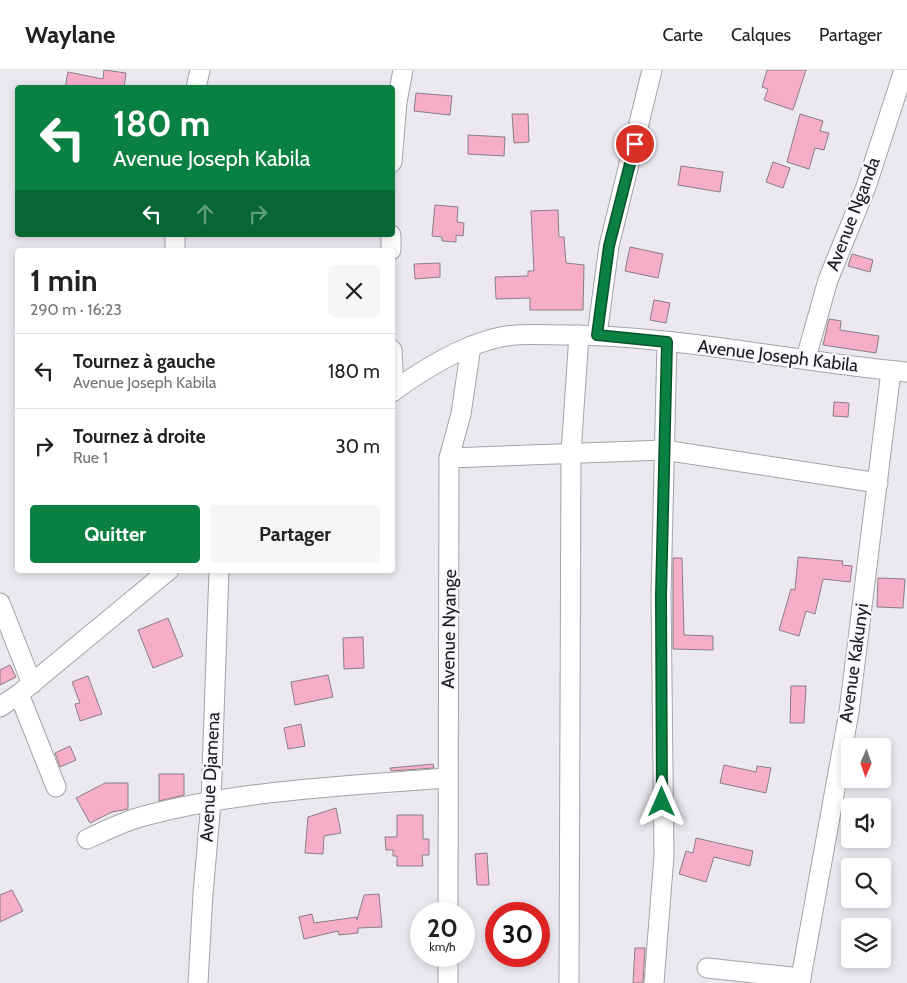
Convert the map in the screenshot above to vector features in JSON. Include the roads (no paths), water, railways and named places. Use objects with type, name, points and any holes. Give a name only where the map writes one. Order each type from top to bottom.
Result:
[{"type":"street","points":[[197,85],[200,70]]},
{"type":"street","points":[[395,126],[403,70]]},
{"type":"street","points":[[570,983],[571,453],[588,335],[652,70]]},
{"type":"street","name":"Avenue Nganda","points":[[806,358],[828,280],[866,187],[904,70]]},
{"type":"street","name":"Avenue Joseph Kabila","points":[[395,391],[435,364],[471,346],[489,339],[508,336],[588,335],[667,342],[806,358],[899,372]]},
{"type":"street","points":[[654,983],[664,856],[661,596],[667,342]]},
{"type":"street","name":"Avenue Nyange","points":[[448,902],[449,458],[461,414],[471,346]]},
{"type":"street","name":"Avenue Kakunyi","points":[[800,981],[849,712],[878,483],[899,372]]},
{"type":"street","points":[[449,458],[664,450],[878,483]]},
{"type":"street","points":[[0,707],[25,689],[165,573]]},
{"type":"street","name":"Avenue Djamena","points":[[198,983],[202,894],[211,802],[219,573]]},
{"type":"street","points":[[0,603],[56,787]]},
{"type":"street","points":[[87,839],[142,817],[211,802],[322,788],[447,778]]},
{"type":"street","points":[[448,967],[448,983]]},
{"type":"street","points":[[707,968],[800,981]]}]
